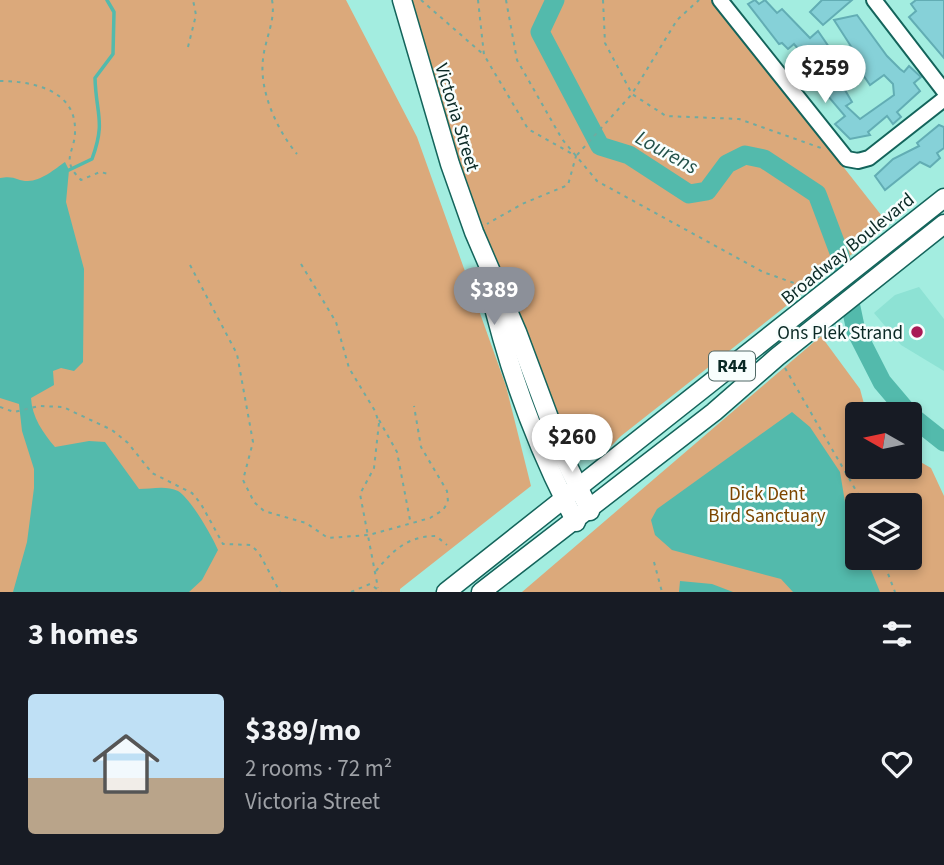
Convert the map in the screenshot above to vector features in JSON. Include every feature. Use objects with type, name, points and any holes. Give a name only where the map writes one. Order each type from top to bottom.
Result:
[{"type":"main road","name":"Victoria Street","points":[[402,0],[450,164],[476,239],[517,385],[547,467],[563,498],[583,516]]},
{"type":"main road","name":"Broadway Boulevard","points":[[446,592],[944,198]]},
{"type":"main road","name":"R44","points":[[481,592],[583,516],[714,412],[822,320],[944,223]]},
{"type":"main road","name":"Victoria Street","points":[[476,239],[508,310],[578,487],[583,516]]},
{"type":"street","points":[[720,0],[839,152],[852,161],[869,158],[944,99]]},
{"type":"street","points":[[874,0],[944,91]]},
{"type":"path","points":[[188,47],[197,15],[193,0]]},
{"type":"path","points":[[272,0],[272,22],[263,59],[264,88],[283,133],[297,154]]},
{"type":"path","points":[[421,0],[484,55],[528,129],[576,156]]},
{"type":"path","points":[[478,0],[484,55]]},
{"type":"path","points":[[506,0],[517,60],[562,139],[597,181],[763,272],[807,286],[814,301]]},
{"type":"path","points":[[603,0],[605,43],[632,94],[666,116],[739,119],[839,152]]},
{"type":"path","points":[[476,239],[522,204],[568,185],[576,156],[632,94],[677,20],[699,0]]},
{"type":"path","points":[[0,81],[41,85],[64,103],[75,128],[68,158],[70,164],[79,178],[84,180],[100,172],[109,174]]},
{"type":"path","points":[[301,264],[332,315],[349,368],[397,452],[410,521]]},
{"type":"path","points":[[190,265],[237,354],[253,442],[243,480],[254,502],[276,516],[306,523],[328,538],[369,535],[430,517],[443,510],[447,502],[444,483],[421,447],[414,405]]},
{"type":"path","points":[[777,357],[804,396],[858,493]]},
{"type":"path","points":[[0,407],[21,412],[63,407],[120,436],[152,473],[192,493],[223,544],[251,545],[259,553],[280,592]]},
{"type":"path","points":[[377,417],[379,439],[374,468],[360,494],[374,573],[381,592]]},
{"type":"path","points":[[374,573],[400,545],[411,540],[436,537],[447,545]]},
{"type":"path","points":[[654,562],[662,592]]},
{"type":"path","points":[[887,570],[895,592]]},
{"type":"path","points":[[351,592],[370,584],[378,588]]},
{"type":"shaded area","name":"Ons Plek Strand","points":[[919,287],[944,319],[944,371],[901,345],[874,313],[895,295]]},
{"type":"green space","points":[[0,0],[346,0],[417,137],[506,386],[531,486],[400,589],[400,592],[0,592]]},
{"type":"green space","points":[[409,0],[712,0],[889,225],[621,436],[601,456],[586,457],[568,449],[499,282],[451,150]]},
{"type":"green space","name":"Dick Dent Bird Sanctuary","points":[[821,336],[860,389],[864,402],[845,402],[845,480],[922,480],[922,463],[931,468],[944,496],[944,592],[522,592]]},
{"type":"water","points":[[65,162],[69,170],[66,202],[84,269],[83,362],[74,371],[61,368],[53,371],[54,385],[31,398],[33,412],[55,447],[89,441],[105,442],[139,489],[173,489],[183,495],[206,527],[218,550],[202,580],[189,592],[13,592],[27,542],[34,469],[22,431],[19,404],[0,398],[0,178],[9,177],[24,181],[38,179]]},
{"type":"water","points":[[792,412],[810,427],[840,472],[845,502],[845,570],[871,570],[880,592],[793,592],[781,579],[672,550],[655,535],[651,520],[657,509]]},
{"type":"water","points":[[680,581],[712,584],[733,592],[679,592]]},
{"type":"building","points":[[755,0],[759,4],[765,0],[777,13],[782,9],[810,38],[818,31],[840,63],[854,51],[834,20],[857,15],[900,69],[904,72],[909,66],[921,77],[914,83],[920,91],[897,112],[901,117],[893,124],[887,116],[868,132],[870,135],[850,139],[835,124],[845,116],[816,82],[812,75],[815,69],[794,44],[788,49],[782,43],[779,44],[748,4]],"holes":[[[859,69],[870,85],[884,75],[893,84],[894,95],[860,119],[846,106],[852,102],[845,90],[852,88],[848,80]]]},
{"type":"building","points":[[822,0],[852,0],[823,25],[810,12]]},
{"type":"building","points":[[916,0],[944,0],[944,58],[909,17],[916,11],[911,4]]},
{"type":"building","points":[[939,125],[944,127],[944,148],[937,153],[940,158],[930,167],[920,162],[885,190],[875,176],[893,159],[919,146],[917,143]]},
{"type":"waterway","points":[[69,170],[92,159],[99,136],[95,78],[113,54],[114,12],[107,0]]},
{"type":"waterway","name":"Lourens","points":[[555,0],[540,32],[600,146],[629,155],[689,194],[707,191],[727,164],[745,155],[764,159],[817,194],[840,255],[856,331],[882,382],[899,402]]},
{"type":"waterway","name":"Lourens","points":[[922,425],[944,442]]},
{"type":"place","name":"Ons Plek Strand","points":[[917,332]]}]
